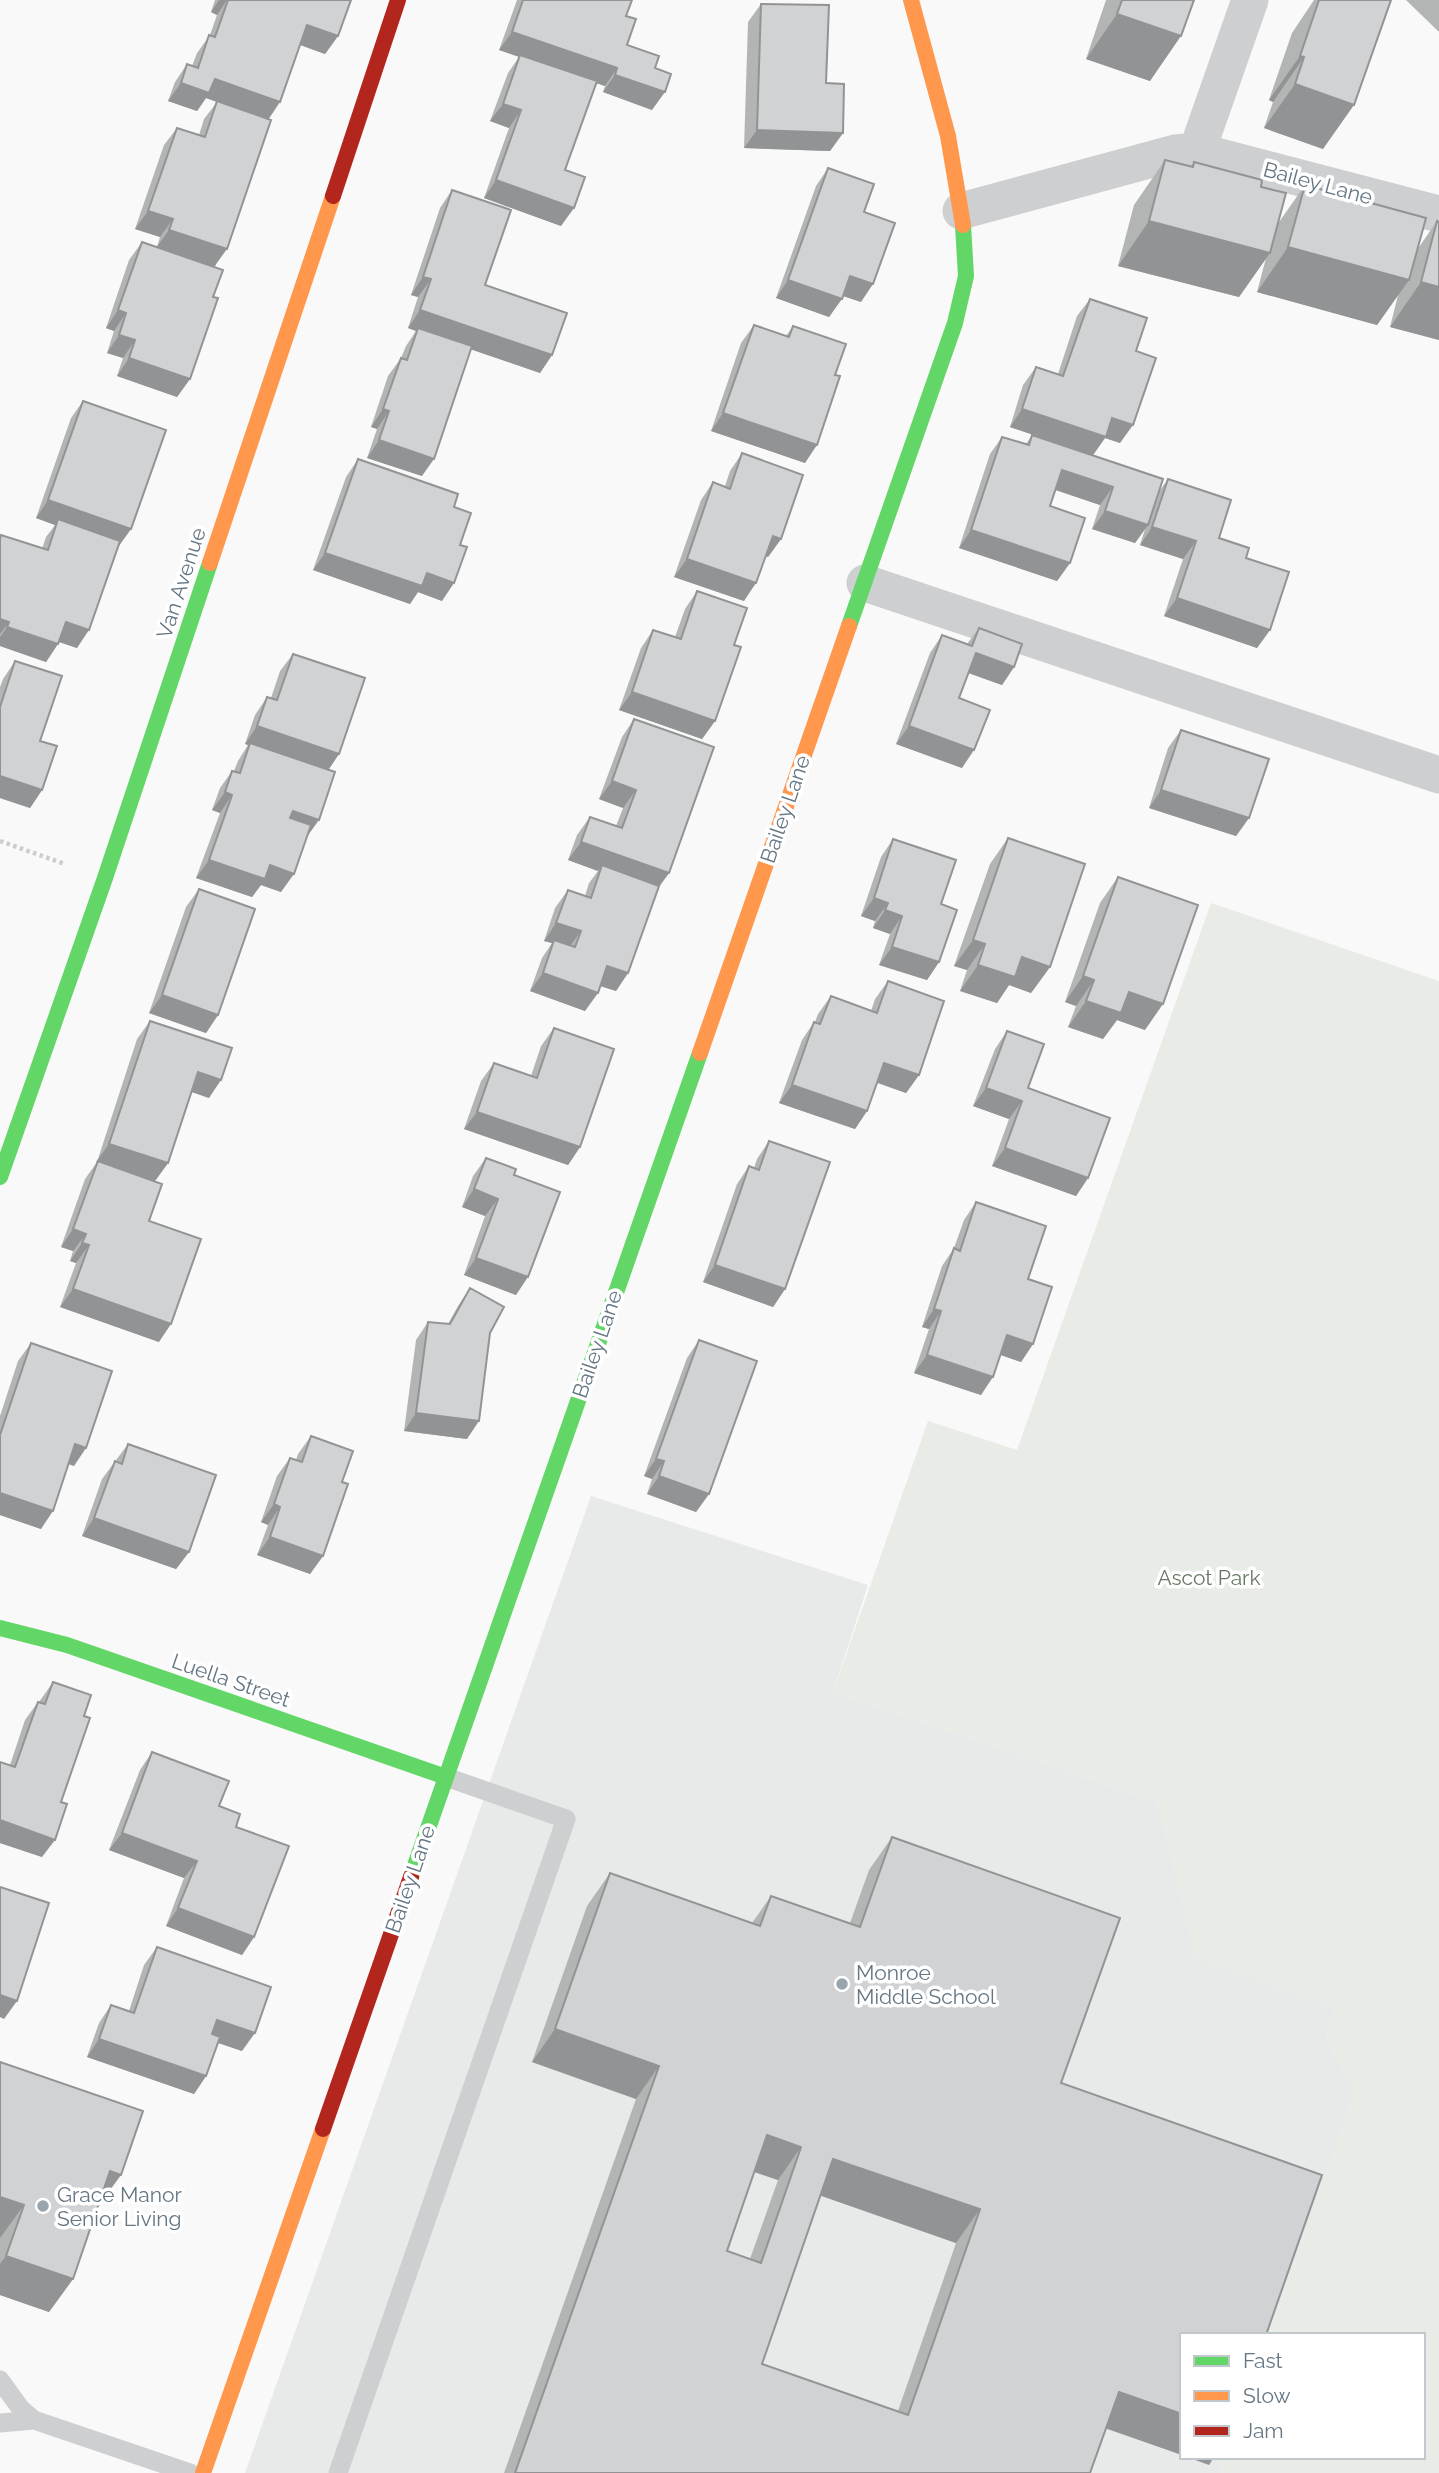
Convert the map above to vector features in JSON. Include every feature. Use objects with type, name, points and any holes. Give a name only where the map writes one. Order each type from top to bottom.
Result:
[{"type":"street","name":"Van Avenue","points":[[0,1177],[105,878],[398,0]]},
{"type":"street","name":"Bailey Lane","points":[[203,2473],[955,323],[966,278],[961,211],[947,140],[911,0]]},
{"type":"street","points":[[1197,151],[1250,0]]},
{"type":"street","name":"Bailey Lane","points":[[961,211],[1175,153],[1197,151],[1439,215]]},
{"type":"street","points":[[865,583],[1439,775]]},
{"type":"street","name":"Luella Street","points":[[0,1628],[67,1645],[446,1777]]},
{"type":"lane","points":[[338,2473],[566,1819],[446,1777]]},
{"type":"lane","points":[[0,2381],[21,2409],[34,2420],[190,2473]]},
{"type":"lane","points":[[0,2423],[34,2420]]},
{"type":"path","points":[[0,841],[105,878]]},
{"type":"shaded area","name":"Monroe Middle School","points":[[591,1496],[868,1585],[833,1692],[1158,1802],[1196,1959],[1336,2008],[1326,2037],[1355,2092],[1270,2333],[1180,2333],[1180,2459],[1225,2459],[1220,2473],[245,2473]]},
{"type":"green space","name":"Ascot Park","points":[[1211,903],[1439,981],[1439,2473],[1220,2473],[1225,2459],[1425,2459],[1425,2333],[1270,2333],[1355,2092],[1326,2037],[1336,2008],[1196,1960],[1158,1802],[833,1692],[928,1421],[1017,1450]]},
{"type":"building","points":[[228,0],[351,0],[338,36],[307,25],[280,102],[215,79],[209,93],[181,83],[187,64],[198,68],[209,35],[215,37]]},
{"type":"building","points":[[523,0],[632,0],[626,16],[636,19],[627,45],[659,56],[655,68],[671,74],[665,92],[615,75],[617,68],[512,32]]},
{"type":"building","points":[[1122,0],[1194,0],[1181,36],[1117,14]]},
{"type":"building","points":[[1319,0],[1391,0],[1354,105],[1295,84],[1304,57],[1300,56]]},
{"type":"building","points":[[761,4],[829,5],[826,83],[844,84],[843,133],[757,130]]},
{"type":"building","points":[[520,55],[597,81],[565,170],[585,177],[574,208],[496,180],[521,110],[503,104]]},
{"type":"building","points":[[217,101],[271,120],[227,249],[169,230],[173,219],[148,211],[177,128],[205,137]]},
{"type":"building","points":[[1165,160],[1193,167],[1194,162],[1262,180],[1261,187],[1286,193],[1270,253],[1149,221]]},
{"type":"building","points":[[828,168],[874,184],[864,212],[895,223],[873,284],[850,276],[842,299],[788,280]]},
{"type":"building","points":[[1305,185],[1426,218],[1409,280],[1288,247]]},
{"type":"building","points":[[452,190],[511,210],[485,285],[567,313],[552,355],[420,310],[431,279],[423,277]]},
{"type":"building","points":[[1437,221],[1439,222],[1439,287],[1421,282]]},
{"type":"building","points":[[142,242],[223,270],[213,297],[218,298],[190,379],[129,358],[135,340],[119,335],[126,313],[118,310]]},
{"type":"building","points":[[1090,299],[1147,318],[1136,351],[1156,358],[1133,425],[1112,418],[1106,437],[1022,409],[1036,367],[1063,376]]},
{"type":"building","points":[[754,325],[789,337],[793,326],[846,344],[835,375],[840,376],[817,445],[723,413]]},
{"type":"building","points":[[418,328],[472,346],[434,459],[379,440],[389,411],[383,409],[401,358],[407,360]]},
{"type":"building","points":[[83,401],[166,430],[131,529],[48,500]]},
{"type":"building","points":[[1032,435],[1163,479],[1148,525],[1105,511],[1113,487],[1062,470],[1050,506],[1085,518],[1070,563],[971,530],[1002,437],[1029,445]]},
{"type":"building","points":[[742,453],[803,475],[781,539],[773,536],[756,583],[687,559],[713,482],[730,489]]},
{"type":"building","points":[[358,459],[458,494],[454,507],[471,513],[460,545],[467,547],[454,583],[427,573],[422,586],[325,553]]},
{"type":"building","points":[[1168,479],[1231,500],[1219,538],[1249,548],[1246,558],[1289,572],[1270,630],[1177,598],[1196,541],[1152,527]]},
{"type":"building","points":[[58,519],[120,541],[89,630],[66,622],[58,644],[7,627],[9,622],[0,619],[0,539],[1,535],[48,550]]},
{"type":"building","points":[[697,591],[747,608],[734,645],[741,647],[715,721],[632,692],[653,630],[681,639]]},
{"type":"building","points":[[979,628],[1022,644],[1014,667],[976,653],[959,698],[990,710],[974,750],[909,726],[942,635],[972,646]]},
{"type":"building","points":[[293,654],[365,678],[339,754],[257,726],[267,697],[277,700]]},
{"type":"building","points":[[15,661],[62,676],[40,741],[57,746],[42,790],[0,776],[0,707]]},
{"type":"building","points":[[634,719],[714,747],[669,873],[581,842],[590,817],[622,828],[636,790],[612,781]]},
{"type":"building","points":[[1181,730],[1269,759],[1249,818],[1161,790]]},
{"type":"building","points":[[250,743],[335,772],[319,820],[293,811],[290,818],[311,825],[294,874],[270,865],[265,879],[209,860],[232,795],[225,792],[232,771],[240,773]]},
{"type":"building","points":[[1008,838],[1085,864],[1050,967],[1022,957],[1015,977],[978,965],[985,944],[973,940]]},
{"type":"building","points":[[893,839],[956,860],[941,904],[957,910],[939,962],[892,947],[902,916],[885,910],[888,903],[874,898]]},
{"type":"building","points":[[602,865],[659,886],[628,973],[607,966],[598,993],[543,973],[554,940],[575,947],[581,931],[556,923],[568,890],[591,898]]},
{"type":"building","points":[[1118,877],[1198,905],[1163,1004],[1129,992],[1121,1013],[1086,1001],[1094,980],[1083,976]]},
{"type":"building","points":[[199,889],[255,909],[218,1015],[162,995]]},
{"type":"building","points":[[888,981],[944,1001],[919,1075],[884,1063],[867,1111],[792,1085],[814,1022],[820,1024],[831,996],[877,1013]]},
{"type":"building","points":[[150,1021],[232,1048],[221,1080],[198,1072],[168,1163],[109,1144]]},
{"type":"building","points":[[554,1028],[614,1049],[580,1147],[477,1112],[494,1063],[537,1078]]},
{"type":"building","points":[[1007,1031],[1044,1044],[1028,1088],[1110,1118],[1088,1178],[1005,1148],[1022,1101],[986,1088]]},
{"type":"building","points":[[769,1141],[830,1162],[785,1289],[715,1265],[749,1166],[759,1170]]},
{"type":"building","points":[[486,1158],[516,1169],[514,1175],[560,1192],[528,1277],[476,1258],[498,1199],[474,1189]]},
{"type":"building","points":[[98,1161],[162,1184],[149,1221],[201,1239],[171,1324],[73,1289],[89,1245],[82,1243],[86,1234],[73,1229]]},
{"type":"building","points":[[976,1202],[1046,1226],[1028,1279],[1052,1287],[1033,1344],[1007,1335],[993,1377],[927,1355],[941,1311],[934,1309],[954,1248],[960,1251]]},
{"type":"building","points":[[470,1288],[504,1307],[490,1333],[479,1421],[416,1413],[428,1322],[450,1324]]},
{"type":"building","points":[[699,1340],[757,1361],[709,1494],[659,1476],[664,1461],[656,1459]]},
{"type":"building","points":[[31,1343],[112,1371],[86,1448],[75,1444],[53,1511],[0,1493],[0,1435]]},
{"type":"building","points":[[311,1436],[353,1451],[342,1482],[348,1484],[323,1556],[270,1537],[280,1507],[274,1504],[290,1458],[302,1462]]},
{"type":"building","points":[[128,1444],[216,1475],[189,1552],[94,1518],[115,1461],[122,1464]]},
{"type":"building","points":[[53,1682],[91,1695],[84,1716],[90,1718],[61,1802],[67,1804],[55,1840],[0,1820],[0,1762],[15,1767],[38,1702],[45,1704]]},
{"type":"building","points":[[152,1752],[229,1781],[219,1806],[240,1814],[236,1827],[289,1846],[254,1937],[178,1908],[197,1861],[122,1833]]},
{"type":"building","points":[[892,1837],[1120,1918],[1061,2083],[1322,2175],[1267,2333],[1180,2333],[1180,2413],[1119,2392],[1090,2473],[515,2473],[659,2066],[555,2029],[610,1873],[760,1926],[771,1896],[860,1927]],"holes":[[[767,2135],[801,2147],[761,2263],[727,2251]],[[833,2159],[980,2209],[908,2415],[762,2364]]]},
{"type":"building","points":[[0,1887],[49,1903],[17,2001],[0,1995]]},
{"type":"building","points":[[157,1947],[271,1987],[255,2033],[217,2020],[212,2034],[220,2037],[206,2076],[99,2039],[111,2005],[134,2013]]},
{"type":"building","name":"Grace Manor Senior Living","points":[[0,2062],[143,2111],[121,2175],[110,2171],[73,2279],[6,2256],[24,2205],[0,2197]]},
{"type":"traffic: fast","points":[[849,626],[955,323],[966,276],[963,225]]},
{"type":"traffic: fast","points":[[0,1177],[105,878],[210,563]]},
{"type":"traffic: fast","points":[[411,1877],[700,1053]]},
{"type":"traffic: fast","points":[[0,1628],[67,1645],[446,1777]]},
{"type":"traffic: slow","points":[[911,0],[948,136],[963,225]]},
{"type":"traffic: slow","points":[[210,563],[333,196]]},
{"type":"traffic: slow","points":[[700,1053],[849,626]]},
{"type":"traffic: slow","points":[[203,2473],[323,2129]]},
{"type":"traffic: jam","points":[[333,196],[398,0]]},
{"type":"traffic: jam","points":[[323,2129],[411,1877]]},
{"type":"place","name":"Monroe Middle School","points":[[842,1984]]},
{"type":"place","name":"Grace Manor Senior Living","points":[[43,2206]]}]
